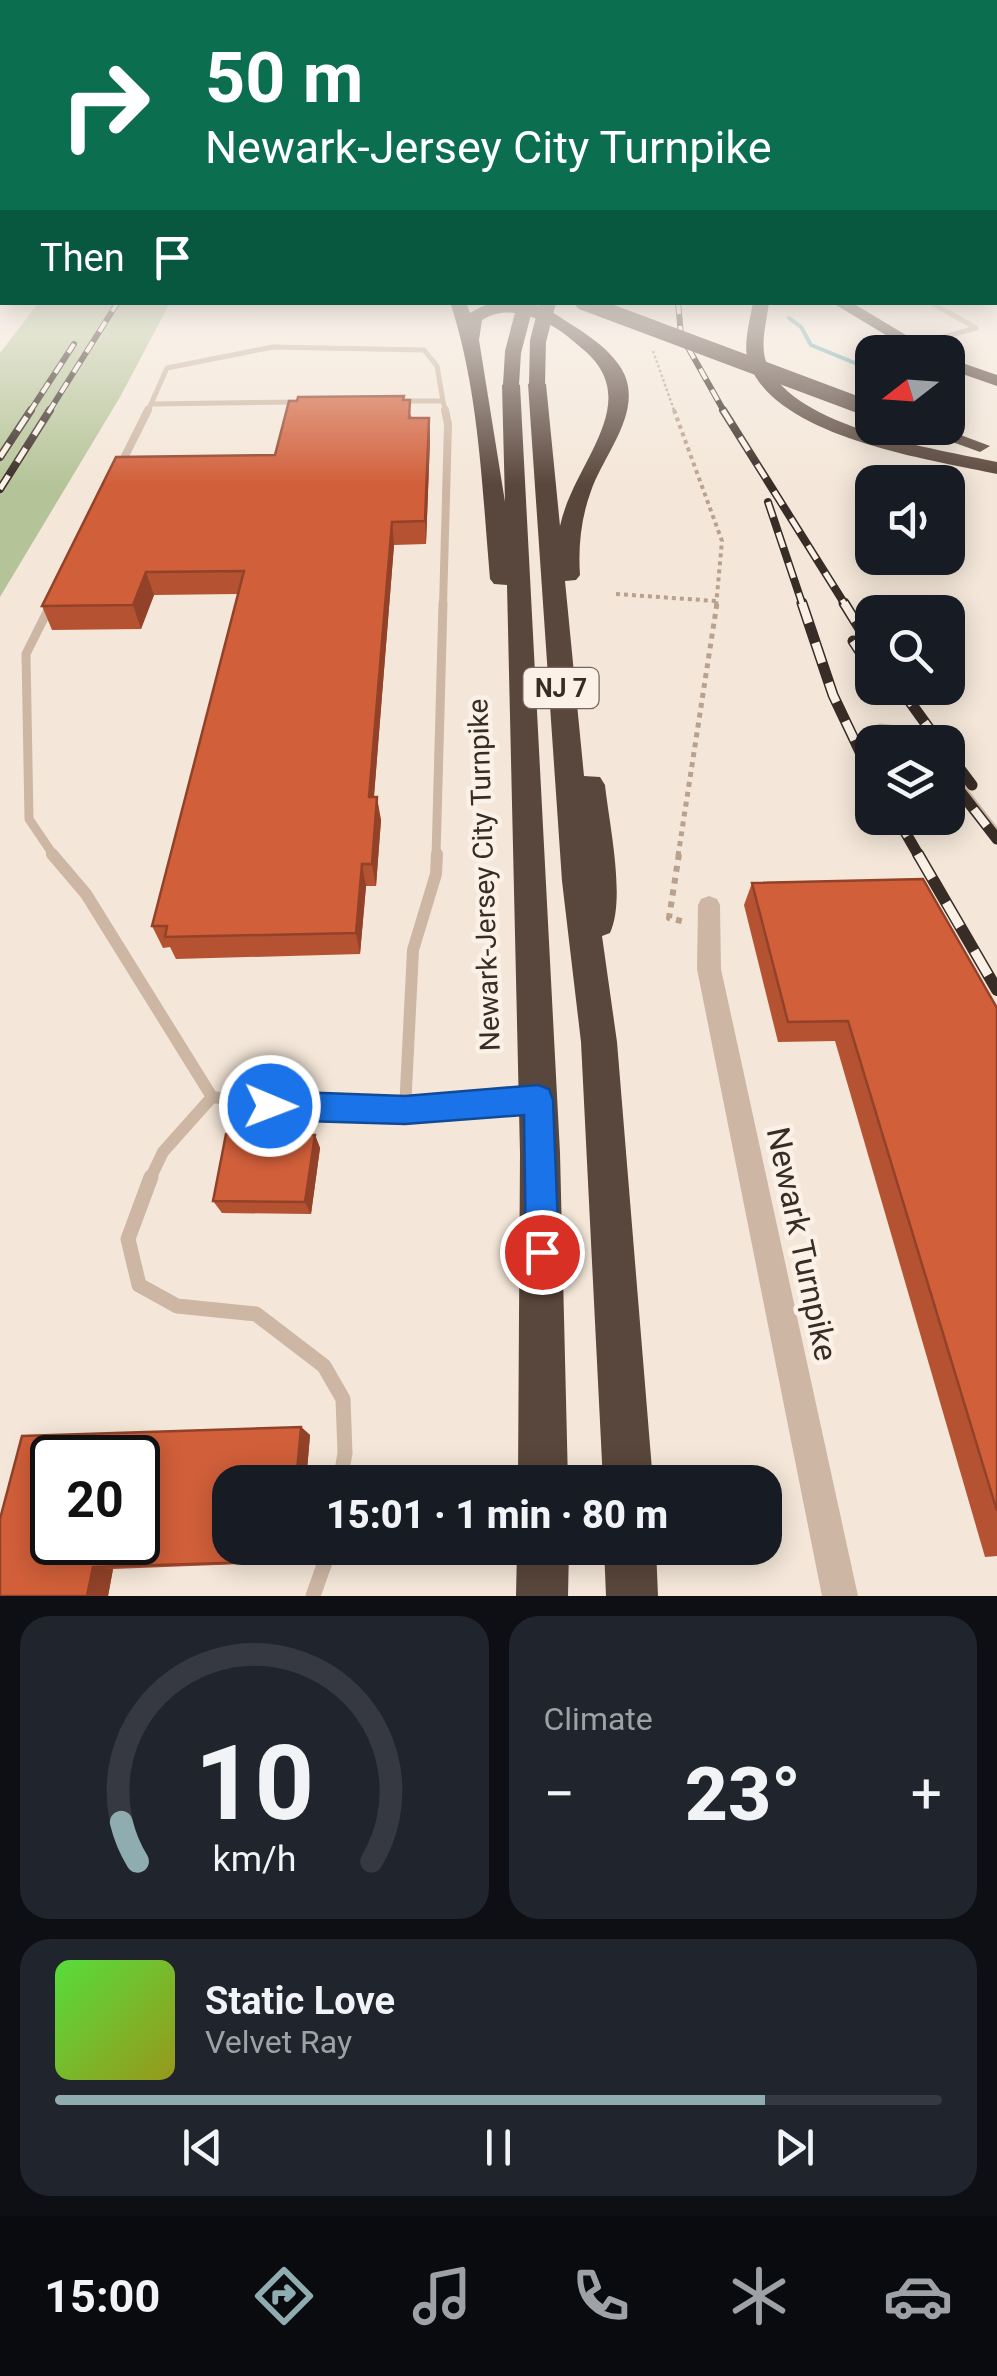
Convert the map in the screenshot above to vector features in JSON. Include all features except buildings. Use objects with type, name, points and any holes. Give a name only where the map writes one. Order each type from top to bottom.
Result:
[{"type":"highway","points":[[470,336],[521,716]]},
{"type":"highway","name":"NJ 7","points":[[517,336],[513,352],[524,385],[578,881],[595,990],[627,1465]]},
{"type":"highway","name":"NJ 7","points":[[524,385],[539,336]]},
{"type":"highway","points":[[573,336],[604,358],[616,374],[621,391],[616,413],[579,493],[567,554],[600,880],[595,990]]},
{"type":"highway","points":[[675,336],[855,404]]},
{"type":"highway","points":[[699,336],[855,394]]},
{"type":"highway","points":[[758,336],[758,365],[768,382],[788,399],[828,422],[863,435],[997,468]]},
{"type":"highway","points":[[965,369],[997,381]]},
{"type":"highway","name":"Newark-Jersey City Turnpike","points":[[524,385],[521,716],[538,1100],[544,1465]]},
{"type":"highway","points":[[981,438],[997,452]]},
{"type":"highway","points":[[542,1596],[543,1565]]},
{"type":"highway","points":[[631,1565],[632,1596]]},
{"type":"street","name":"Newark Turnpike","points":[[708,916],[710,970],[840,1596]]},
{"type":"lane","points":[[115,475],[166,368],[273,347],[424,350],[433,356],[440,373],[448,424],[438,826],[436,874],[413,950],[405,1110]]},
{"type":"lane","points":[[384,401],[442,405]]},
{"type":"lane","points":[[151,404],[306,402]]},
{"type":"lane","points":[[53,600],[26,654],[30,819],[40,839],[86,894],[212,1097],[270,1106],[405,1110],[538,1100]]},
{"type":"lane","points":[[965,793],[997,834]]},
{"type":"lane","points":[[212,1097],[163,1152],[141,1198],[128,1239],[139,1285],[178,1306],[256,1314],[324,1366],[343,1399],[343,1465]]},
{"type":"lane","points":[[313,1596],[324,1565]]},
{"type":"path","points":[[651,344],[722,542],[724,560],[669,918],[708,916]]},
{"type":"path","points":[[616,594],[716,601]]},
{"type":"green space","points":[[13,336],[152,336],[0,597],[0,353]]},
{"type":"waterway","points":[[806,336],[811,345],[855,363]]},
{"type":"railway","points":[[48,413],[96,336]]},
{"type":"railway","points":[[682,336],[725,413]]},
{"type":"railway","points":[[29,413],[74,344]]},
{"type":"railway","points":[[0,457],[31,410]]},
{"type":"railway","points":[[0,489],[50,410]]},
{"type":"railway","points":[[723,410],[846,606]]},
{"type":"railway","points":[[768,502],[803,606]]},
{"type":"railway","points":[[802,603],[833,695],[855,741]]},
{"type":"railway","points":[[844,603],[855,621]]},
{"type":"railway","points":[[912,705],[927,725]]},
{"type":"railway","points":[[965,776],[972,785]]},
{"type":"railway","points":[[965,798],[997,839]]},
{"type":"railway","points":[[907,835],[919,856]]},
{"type":"railway","points":[[918,854],[997,990]]},
{"type":"route","points":[[270,1106],[405,1110],[538,1100],[542,1252]]}]
